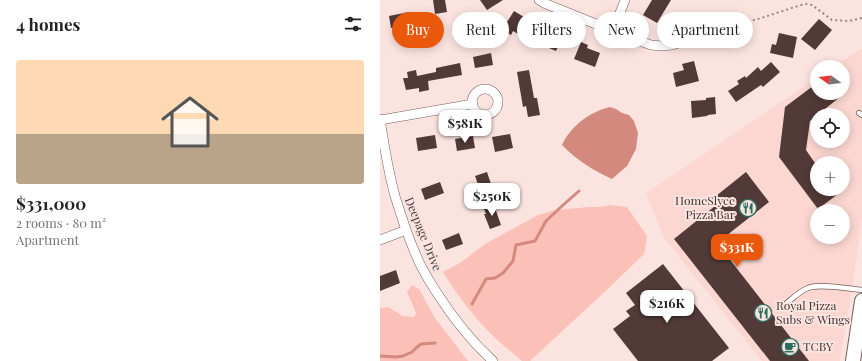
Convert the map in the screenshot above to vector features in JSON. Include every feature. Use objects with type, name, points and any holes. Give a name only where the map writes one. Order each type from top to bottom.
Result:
[{"type":"main road","points":[[853,361],[862,301]]},
{"type":"street","points":[[539,0],[594,23]]},
{"type":"street","points":[[621,12],[626,0]]},
{"type":"street","points":[[380,119],[473,104]]},
{"type":"street","name":"Deepage Drive","points":[[380,119],[389,172],[395,196],[406,230],[420,265],[433,288],[449,311],[466,333],[493,361]]},
{"type":"street","points":[[380,240],[406,230]]},
{"type":"lane","points":[[782,307],[806,288],[811,286],[820,285],[862,290]]},
{"type":"path","points":[[753,20],[807,4],[832,20],[849,21],[862,18]]},
{"type":"shaded area","points":[[862,48],[862,215],[840,361],[762,361],[664,238],[646,193],[810,83],[810,100],[850,100],[850,60],[844,60]]},
{"type":"shaded area","points":[[610,107],[629,115],[634,121],[638,133],[636,149],[627,166],[612,179],[585,164],[562,145],[570,132],[588,116]]},
{"type":"shaded area","points":[[611,205],[627,207],[647,236],[644,254],[530,361],[522,361],[492,335],[466,305],[443,272],[460,263],[485,244],[538,215],[555,210]]},
{"type":"shaded area","points":[[412,285],[419,289],[435,318],[468,361],[380,361],[380,308],[388,307],[403,316],[414,317],[416,313],[407,292]]},
{"type":"building","points":[[433,0],[445,0],[447,12],[435,12]]},
{"type":"building","points":[[480,0],[503,0],[487,10]]},
{"type":"building","points":[[652,0],[671,0],[664,12],[657,12],[657,23],[649,18],[649,12],[645,12]]},
{"type":"building","points":[[514,11],[517,13],[517,33],[513,31],[511,35],[509,34],[509,19]]},
{"type":"building","points":[[392,15],[392,28],[391,28],[389,16]]},
{"type":"building","points":[[819,19],[832,30],[815,50],[801,39]]},
{"type":"building","points":[[779,33],[797,37],[793,58],[770,53],[772,44],[776,45]]},
{"type":"building","points":[[586,44],[588,45],[587,48],[600,53],[595,67],[574,59],[579,48],[586,48]]},
{"type":"building","points":[[549,48],[557,48],[556,51]]},
{"type":"building","points":[[491,53],[493,65],[475,68],[473,57]]},
{"type":"building","points":[[694,61],[699,81],[676,87],[673,73],[684,70],[682,64]]},
{"type":"building","points":[[771,62],[780,72],[763,87],[761,85],[736,102],[728,91],[739,84],[737,81],[745,76],[746,78],[758,67],[761,71]]},
{"type":"building","points":[[460,63],[462,75],[428,81],[429,90],[419,92],[419,88],[406,90],[403,78],[408,78],[407,72],[416,70],[417,76],[436,72],[436,68]]},
{"type":"building","points":[[529,70],[534,98],[537,98],[540,115],[528,117],[526,106],[523,107],[517,72]]},
{"type":"building","points":[[810,88],[810,100],[836,100],[826,108],[810,108],[810,121],[806,150],[810,156],[810,196],[835,196],[825,204],[814,204],[779,157],[785,107]]},
{"type":"building","points":[[715,97],[716,114],[692,118],[691,101],[706,100],[706,98]]},
{"type":"building","points":[[510,134],[513,148],[495,152],[492,137]]},
{"type":"building","points":[[435,135],[437,148],[418,151],[416,138]]},
{"type":"building","points":[[473,136],[475,148],[457,151],[455,139]]},
{"type":"building","points":[[487,172],[491,184],[487,186],[488,190],[481,193],[475,176]]},
{"type":"building","points":[[746,172],[769,202],[717,243],[809,361],[770,361],[674,239],[715,206],[711,200]]},
{"type":"building","points":[[440,182],[444,193],[425,200],[421,189]]},
{"type":"building","points":[[494,205],[501,225],[490,229],[484,214],[486,214],[484,209]]},
{"type":"building","points":[[459,233],[463,244],[446,250],[442,240]]},
{"type":"building","points":[[663,264],[729,348],[712,361],[638,361],[613,329],[630,316],[626,311],[635,305],[626,293]]},
{"type":"building","points":[[396,270],[400,283],[380,291],[380,276]]},
{"type":"waterway","points":[[472,304],[486,279],[495,278],[503,273],[513,261],[516,245],[535,241],[546,221],[579,191]]},
{"type":"waterway","points":[[380,356],[403,356],[412,352],[421,344],[435,343]]},
{"type":"place","name":"HomeSlyce Pizza Bar","points":[[748,208]]},
{"type":"place","name":"Royal Pizza Subs & Wings","points":[[763,313]]},
{"type":"place","name":"TCBY","points":[[790,347]]}]
